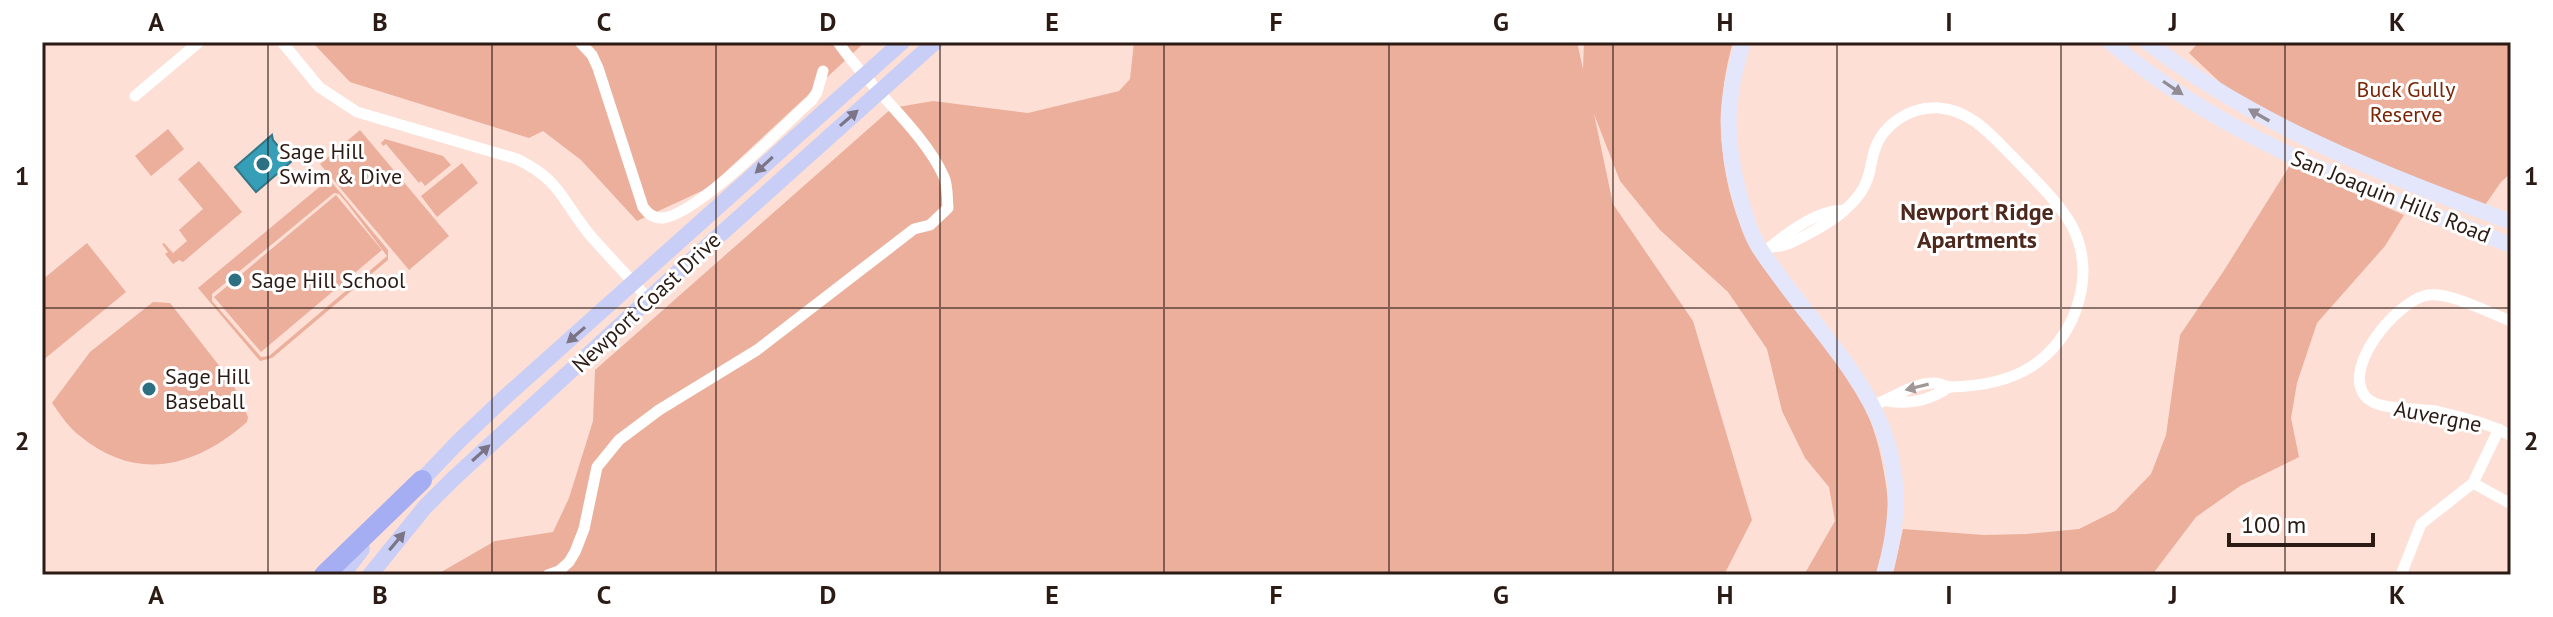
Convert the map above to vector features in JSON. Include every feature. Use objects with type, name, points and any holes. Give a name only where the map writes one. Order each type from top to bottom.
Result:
[{"type":"highway","points":[[324,575],[422,480]]},
{"type":"main road","name":"Newport Coast Drive","points":[[342,575],[422,480],[502,400],[902,42]]},
{"type":"main road","name":"Newport Coast Drive","points":[[370,575],[425,507],[453,479],[935,42]]},
{"type":"main road","points":[[1743,42],[1730,92],[1728,143],[1743,209],[1755,241],[1766,250],[1880,403],[1895,478],[1896,514],[1884,575]]},
{"type":"main road","name":"San Joaquin Hills Road","points":[[2110,42],[2169,86],[2273,147],[2393,201],[2511,245]]},
{"type":"main road","name":"San Joaquin Hills Road","points":[[2147,42],[2227,97],[2281,128],[2398,180],[2511,222]]},
{"type":"street","points":[[135,96],[199,42]]},
{"type":"street","points":[[282,42],[319,87],[357,112],[517,159],[534,167],[552,181],[568,200],[582,225],[649,300]]},
{"type":"street","points":[[580,42],[592,55],[598,68],[643,207],[656,218],[680,212],[708,193],[812,100],[823,71]]},
{"type":"street","points":[[548,575],[559,571],[575,552],[584,529],[597,467],[619,440],[659,410],[757,350],[914,229],[930,225],[948,208],[946,180],[933,158],[838,42]]},
{"type":"street","points":[[1766,250],[1778,239],[1806,223],[1833,210],[1844,210],[1867,181],[1882,135],[1905,115],[1928,108],[1949,109],[1974,120],[2046,194],[2072,227],[2082,256],[2082,286],[2071,320],[2049,352],[2023,371],[1981,385],[1949,387],[1934,383],[1898,392],[1880,403]]},
{"type":"street","name":"Auvergne","points":[[2511,321],[2449,297],[2426,295],[2404,306],[2371,343],[2362,359],[2359,380],[2365,396],[2374,403],[2433,411],[2499,429],[2511,436]]},
{"type":"street","points":[[2401,575],[2421,524],[2473,483],[2499,429]]},
{"type":"street","points":[[2473,483],[2511,504]]},
{"type":"green space","points":[[312,42],[865,42],[708,188],[637,221],[581,160],[543,131],[529,138],[350,82]]},
{"type":"green space","points":[[1134,42],[1577,42],[1583,69],[1584,42],[1733,42],[1721,121],[1722,148],[1732,200],[1752,250],[1843,369],[1872,426],[1884,473],[1889,514],[1876,575],[1804,575],[1835,521],[1829,487],[1805,458],[1782,411],[1767,349],[1728,292],[1660,230],[1620,181],[1594,114],[1613,204],[1693,321],[1752,520],[1724,575],[436,575],[495,541],[553,532],[569,498],[593,421],[595,370],[892,108],[933,101],[1028,113],[1119,91],[1130,79]]},
{"type":"green space","name":"Buck Gully Reserve","points":[[2199,42],[2511,42],[2511,173],[2483,208],[2242,103],[2189,53]]},
{"type":"green space","points":[[168,129],[184,149],[151,176],[135,156]]},
{"type":"green space","points":[[360,130],[449,236],[409,270],[320,164]]},
{"type":"green space","points":[[385,139],[443,156],[451,165],[425,186],[386,144],[383,146],[381,143]]},
{"type":"green space","points":[[199,161],[242,212],[183,262],[179,260],[173,264],[162,244],[173,253],[187,241],[179,230],[203,209],[178,179]]},
{"type":"green space","points":[[462,163],[478,183],[437,217],[421,196]]},
{"type":"green space","points":[[2290,165],[2404,215],[2385,246],[2317,323],[2297,383],[2291,418],[2299,457],[2240,486],[2196,517],[2152,575],[1893,574],[1903,529],[1984,535],[2079,529],[2115,511],[2151,474],[2166,435],[2180,335]]},
{"type":"green space","points":[[329,179],[388,250],[388,260],[272,358],[260,361],[198,288]],"holes":[[[334,193],[339,194],[387,256],[269,356],[261,357],[212,301],[212,294]]]},
{"type":"green space","points":[[336,195],[382,250],[261,352],[214,297]]},
{"type":"green space","points":[[87,243],[126,292],[42,361],[42,280]]},
{"type":"green space","name":"Sage Hill Baseball","points":[[153,302],[170,303],[232,382],[248,417],[247,422],[207,450],[166,464],[123,460],[101,451],[72,429],[52,403],[90,352]]},
{"type":"water","name":"Sage Hill Swim & Dive","points":[[272,135],[291,162],[256,192],[235,167]]},
{"type":"place","name":"Sage Hill Swim & Dive","points":[[263,164]]},
{"type":"place","name":"Sage Hill School","points":[[235,280]]},
{"type":"place","name":"Sage Hill Baseball","points":[[149,389]]},
{"type":"district","name":"Newport Ridge Apartments","points":[[1977,225]]}]
